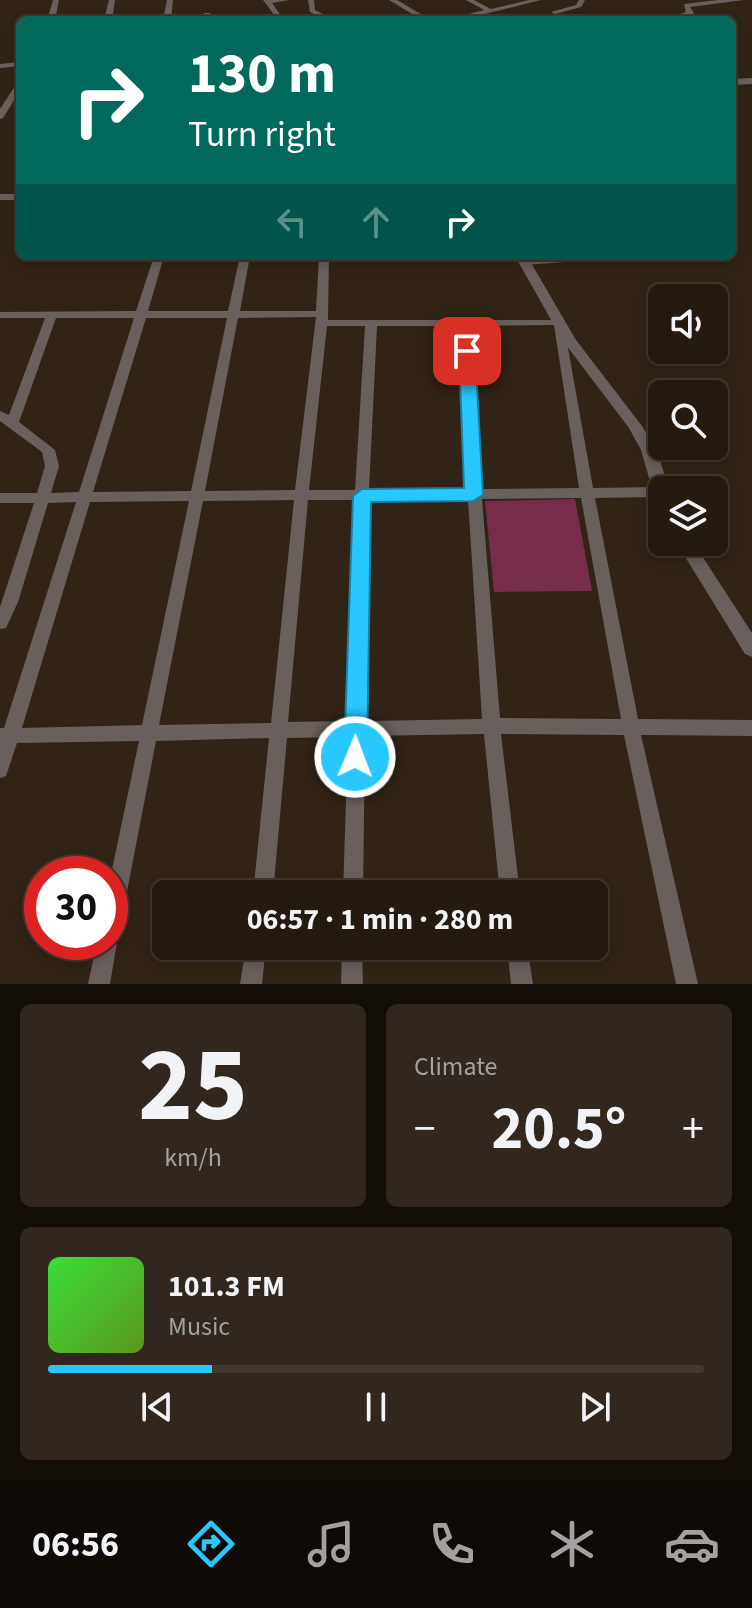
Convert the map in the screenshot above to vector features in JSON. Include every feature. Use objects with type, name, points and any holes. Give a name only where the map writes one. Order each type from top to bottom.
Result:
[{"type":"street","points":[[266,1],[286,0]]},
{"type":"street","points":[[311,0],[312,11],[323,16]]},
{"type":"street","points":[[392,0],[420,16]]},
{"type":"street","points":[[469,0],[490,11]]},
{"type":"street","points":[[468,16],[538,0]]},
{"type":"street","points":[[555,12],[577,7],[582,0]]},
{"type":"street","points":[[684,16],[690,13],[686,5],[741,0]]},
{"type":"street","points":[[3,114],[16,92]]},
{"type":"street","points":[[0,770],[6,736],[86,499],[158,260]]},
{"type":"street","points":[[124,856],[244,260]]},
{"type":"street","points":[[264,880],[301,496],[322,318],[324,260]]},
{"type":"street","points":[[523,260],[559,322],[635,426],[649,450],[659,476]]},
{"type":"street","points":[[0,623],[10,602],[52,466],[48,450],[6,420],[52,314]]},
{"type":"street","points":[[0,315],[233,314],[371,323],[559,322]]},
{"type":"street","points":[[559,322],[585,493],[631,727],[687,984]]},
{"type":"street","points":[[353,880],[362,496],[371,323]]},
{"type":"street","points":[[466,323],[473,495],[508,880]]},
{"type":"street","points":[[0,498],[648,493]]},
{"type":"street","points":[[693,556],[751,649]]},
{"type":"street","points":[[6,736],[492,726],[752,728]]},
{"type":"street","points":[[99,984],[104,960]]},
{"type":"street","points":[[251,984],[254,960]]},
{"type":"street","points":[[352,960],[352,984]]},
{"type":"street","points":[[519,960],[522,984]]},
{"type":"shaded area","points":[[575,499],[592,591],[494,592],[485,501]]},
{"type":"route","points":[[355,757],[362,496],[473,495],[467,351]]}]
